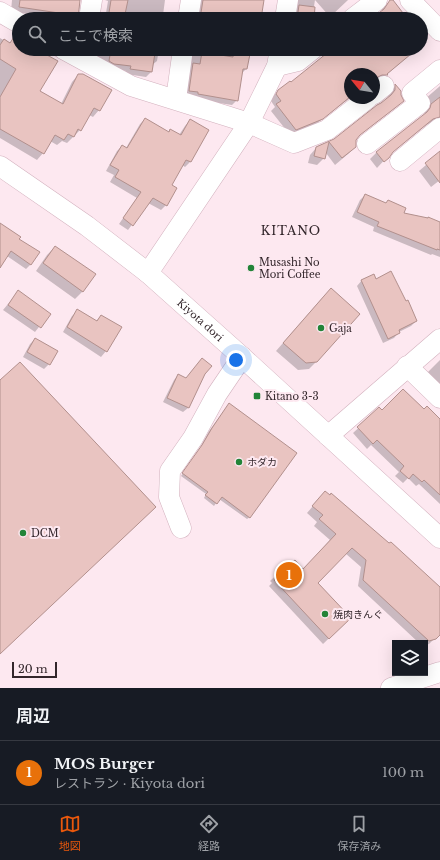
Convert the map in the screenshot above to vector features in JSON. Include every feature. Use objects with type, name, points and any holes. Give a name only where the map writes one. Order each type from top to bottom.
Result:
[{"type":"street","points":[[0,7],[1,0]]},
{"type":"street","points":[[90,12],[92,0]]},
{"type":"street","points":[[189,12],[191,0]]},
{"type":"street","points":[[286,12],[288,0]]},
{"type":"street","points":[[361,12],[377,0]]},
{"type":"street","points":[[410,0],[422,12]]},
{"type":"street","points":[[0,12],[12,19]]},
{"type":"street","points":[[428,19],[440,31]]},
{"type":"street","points":[[86,56],[131,86],[249,123],[294,143],[328,130],[360,104]]},
{"type":"street","points":[[176,99],[182,56]]},
{"type":"street","points":[[148,274],[249,123],[279,58],[298,61],[304,56]]},
{"type":"street","points":[[367,144],[420,103],[412,93],[440,70]]},
{"type":"street","points":[[400,162],[440,128]]},
{"type":"street","name":"Kiyota dori","points":[[0,166],[87,226],[148,274],[241,356],[440,538]]},
{"type":"street","points":[[328,436],[440,339]]},
{"type":"street","points":[[181,528],[169,497],[170,471],[193,438],[217,394],[238,363],[241,356]]},
{"type":"street","points":[[407,366],[440,398]]},
{"type":"street","points":[[391,688],[440,672]]},
{"type":"building","points":[[20,0],[80,0],[79,12],[52,12],[19,7]]},
{"type":"building","points":[[111,0],[128,0],[125,12],[109,12]]},
{"type":"building","points":[[203,0],[264,0],[262,12],[201,12]]},
{"type":"building","points":[[390,0],[393,0],[402,12],[380,12]]},
{"type":"building","points":[[299,5],[315,7],[315,12],[298,12]]},
{"type":"building","points":[[4,39],[10,43],[12,40],[12,56],[49,56],[58,61],[40,91],[63,104],[78,74],[83,74],[112,90],[100,111],[94,108],[81,131],[78,129],[74,137],[68,134],[64,140],[55,135],[44,154],[0,129],[0,97],[16,69],[0,59],[0,45]]},
{"type":"building","points":[[110,56],[155,56],[152,72],[130,69],[131,66],[114,64],[109,61]]},
{"type":"building","points":[[201,56],[250,56],[247,69],[243,69],[238,101],[189,91],[193,63],[200,64]]},
{"type":"building","points":[[323,56],[409,56],[387,74],[388,75],[380,76],[380,68],[344,68],[344,102],[323,119],[296,130],[276,104],[281,101],[276,94],[278,90],[290,81],[291,82]]},
{"type":"building","points":[[395,84],[401,91],[404,101],[360,135],[356,140],[356,147],[342,158],[329,142],[325,159],[314,156],[316,147],[334,139],[380,104],[395,90]]},
{"type":"building","points":[[440,97],[440,117],[433,119],[393,152],[384,162],[376,152],[427,112],[431,104]]},
{"type":"building","points":[[145,118],[169,132],[170,129],[181,135],[190,119],[209,130],[191,162],[186,160],[172,185],[177,188],[167,206],[153,198],[133,226],[123,218],[141,192],[115,177],[119,170],[110,165],[122,145],[127,148]]},
{"type":"building","points":[[440,151],[440,183],[425,163]]},
{"type":"building","points":[[365,194],[386,203],[388,200],[406,208],[404,213],[428,217],[440,222],[440,250],[377,226],[379,222],[357,212]]},
{"type":"building","points":[[0,223],[21,237],[19,239],[40,252],[31,265],[11,251],[0,268]]},
{"type":"building","points":[[55,246],[96,274],[83,292],[43,263]]},
{"type":"building","points":[[391,271],[406,301],[408,300],[417,321],[399,330],[400,333],[388,339],[361,280],[374,274],[376,279]]},
{"type":"building","name":"Gaja","points":[[331,288],[360,314],[317,362],[306,363],[283,343]]},
{"type":"building","points":[[18,290],[51,314],[41,328],[8,305]]},
{"type":"building","points":[[77,309],[97,321],[101,315],[122,327],[107,352],[67,327]]},
{"type":"building","points":[[35,338],[58,351],[50,365],[27,352]]},
{"type":"building","points":[[202,358],[212,366],[205,374],[189,408],[167,398],[178,374],[186,378]]},
{"type":"building","points":[[20,362],[156,507],[0,654],[0,380]]},
{"type":"building","points":[[403,389],[424,409],[427,406],[440,419],[440,495],[424,480],[422,482],[413,474],[409,479],[400,471],[404,466],[377,440],[373,444],[357,427],[379,407],[382,410]]},
{"type":"building","name":"ホダカ","points":[[229,403],[297,453],[250,518],[222,497],[217,504],[205,495],[208,492],[182,473]]},
{"type":"building","points":[[325,491],[330,495],[331,493],[389,543],[391,542],[440,587],[440,635],[436,639],[429,641],[363,580],[366,560],[352,548],[318,583],[351,618],[329,639],[274,580],[277,576],[275,574],[287,563],[289,565],[295,560],[303,569],[336,534],[319,519],[323,515],[312,506]]},
{"type":"place","name":"Musashi No Mori Coffee","points":[[251,268]]},
{"type":"place","name":"Gaja","points":[[321,328]]},
{"type":"place","name":"Kitano 3-3","points":[[257,396]]},
{"type":"place","name":"ホダカ","points":[[239,462]]},
{"type":"place","name":"DCM","points":[[23,533]]},
{"type":"place","name":"MOS Burger","points":[[289,575]]},
{"type":"place","name":"焼肉きんぐ","points":[[325,614]]},
{"type":"district","name":"KITANO","points":[[291,230]]}]
